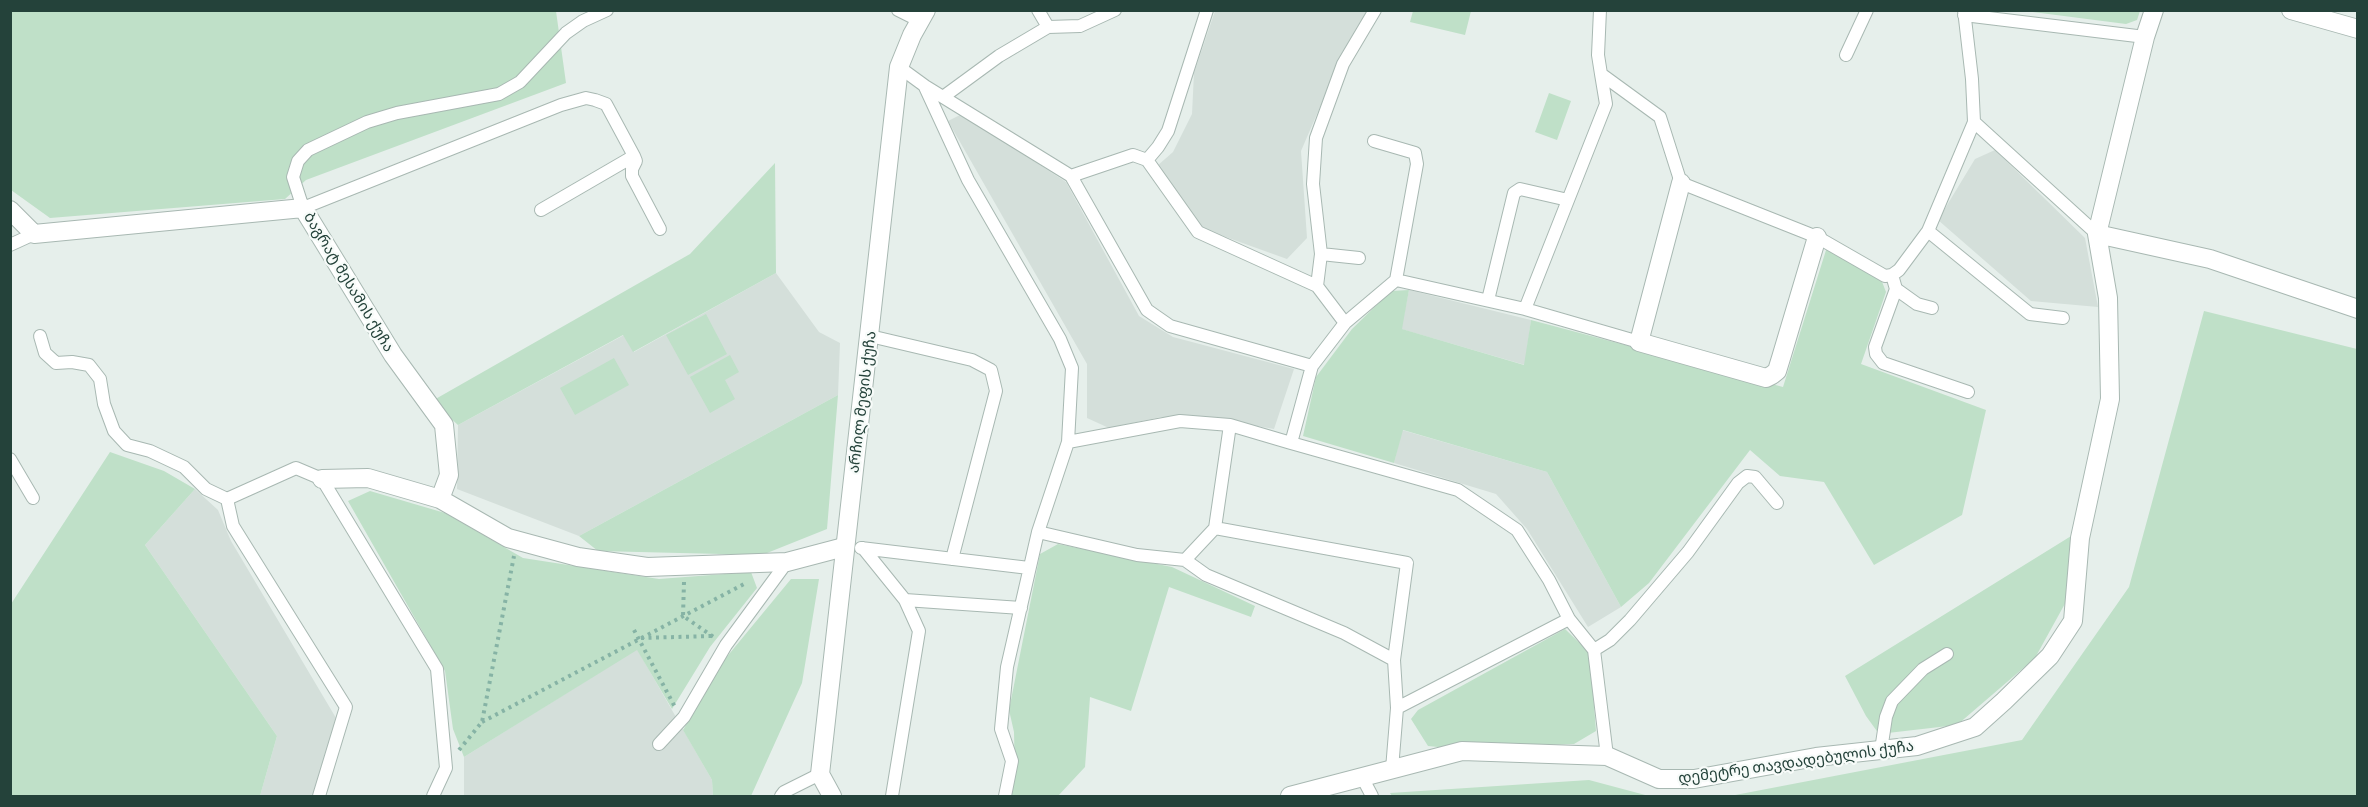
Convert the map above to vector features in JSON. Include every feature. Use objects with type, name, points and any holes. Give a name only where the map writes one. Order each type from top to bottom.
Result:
[{"type":"street","name":"დემეტრე თავდადებულის ქუჩა","points":[[1290,796],[1462,751],[1607,756],[1658,784],[1816,757],[1917,746],[1975,727],[2050,656],[2073,621],[2080,538],[2110,399],[2108,298],[2097,234],[2145,37],[2154,10]]},
{"type":"street","points":[[2291,10],[2358,28]]},
{"type":"street","name":"არჩილ მეფის ქუჩა","points":[[820,774],[854,548],[870,336],[899,67],[923,16]]},
{"type":"street","points":[[1681,183],[1639,342],[1766,378],[1772,375],[1777,371],[1817,237]]},
{"type":"street","name":"ბაგრატ მესამის ქუჩა","points":[[34,234],[303,208],[393,355],[444,425],[449,475],[440,499]]},
{"type":"street","points":[[10,210],[34,234]]},
{"type":"street","points":[[2097,234],[2210,259],[2358,309]]},
{"type":"street","points":[[322,479],[368,478],[440,499],[508,538],[589,559],[647,567],[787,562],[854,548]]},
{"type":"street","points":[[820,774],[832,796]]},
{"type":"lane","points":[[607,10],[583,21],[566,33],[520,82],[499,94],[397,112],[367,122],[308,150],[298,161],[293,177],[303,208],[561,105],[586,98],[606,104],[636,161],[632,176],[660,229]]},
{"type":"lane","points":[[898,10],[923,16]]},
{"type":"lane","points":[[1038,10],[1048,27]]},
{"type":"lane","points":[[943,97],[999,56],[1048,27],[1080,26],[1115,10]]},
{"type":"lane","points":[[1147,160],[1168,131],[1207,10]]},
{"type":"lane","points":[[1317,286],[1321,254],[1313,184],[1316,138],[1343,64],[1375,10]]},
{"type":"lane","points":[[1526,309],[1605,104],[1598,55],[1600,10]]},
{"type":"lane","points":[[1846,55],[1867,10]]},
{"type":"lane","points":[[1601,74],[1660,117],[1681,183],[1817,237],[1884,276],[1892,275],[1899,270],[1928,231],[1974,122],[1972,79],[1964,13],[2145,37]]},
{"type":"lane","points":[[899,67],[925,86],[1071,176],[1147,310],[1170,326],[1312,366]]},
{"type":"lane","points":[[925,86],[968,180],[1060,339],[1072,368],[1068,442],[1038,532],[1007,667],[1001,729],[1012,760],[1005,796]]},
{"type":"lane","points":[[1974,122],[2097,234]]},
{"type":"lane","points":[[1291,443],[1312,366],[1345,323],[1396,280],[1417,164],[1415,153],[1374,141]]},
{"type":"lane","points":[[1071,176],[1133,155],[1147,160],[1198,232],[1317,286],[1345,323]]},
{"type":"lane","points":[[541,210],[633,156]]},
{"type":"lane","points":[[1488,300],[1514,193],[1520,189],[1568,200]]},
{"type":"lane","points":[[1928,231],[2030,314],[2063,318]]},
{"type":"lane","points":[[10,245],[34,234]]},
{"type":"lane","points":[[1321,254],[1359,258]]},
{"type":"lane","points":[[1892,275],[1896,289],[1875,347],[1876,354],[1883,363],[1968,392]]},
{"type":"lane","points":[[1396,280],[1526,309],[1639,342]]},
{"type":"lane","points":[[1896,289],[1917,304],[1932,308]]},
{"type":"lane","points":[[40,336],[45,353],[56,363],[72,362],[89,365],[100,379],[104,404],[114,431],[127,445],[150,451],[184,467],[206,489],[227,499],[296,468],[322,479],[437,669],[446,768],[433,796]]},
{"type":"lane","points":[[870,336],[972,360],[991,370],[996,391],[952,559]]},
{"type":"lane","points":[[1068,442],[1180,421],[1230,425],[1458,490],[1517,530],[1549,580],[1569,619],[1594,650],[1607,756]]},
{"type":"lane","points":[[1185,560],[1215,528],[1230,425]]},
{"type":"lane","points":[[10,459],[33,498]]},
{"type":"lane","points":[[1594,650],[1610,640],[1630,620],[1688,552],[1738,483],[1747,476],[1755,477],[1777,504]]},
{"type":"lane","points":[[227,499],[233,526],[346,707],[319,796]]},
{"type":"lane","points":[[1215,528],[1407,562],[1394,660],[1397,708],[1392,769]]},
{"type":"lane","points":[[1038,532],[1137,555],[1185,560],[1206,575],[1344,633],[1394,660]]},
{"type":"lane","points":[[854,548],[1029,568]]},
{"type":"lane","points":[[854,548],[905,600],[919,631],[892,796]]},
{"type":"lane","points":[[659,744],[684,717],[726,645],[787,562]]},
{"type":"lane","points":[[905,600],[1021,608]]},
{"type":"lane","points":[[1397,708],[1569,619]]},
{"type":"lane","points":[[1881,750],[1886,717],[1892,701],[1923,669],[1947,654]]},
{"type":"lane","points":[[781,796],[784,792],[820,774]]},
{"type":"lane","points":[[1362,777],[1372,796]]},
{"type":"path","points":[[482,722],[516,540]]},
{"type":"path","points":[[682,616],[684,566]]},
{"type":"path","points":[[446,768],[482,722],[756,578]]},
{"type":"path","points":[[682,616],[726,645]]},
{"type":"path","points":[[634,630],[674,705],[684,717]]},
{"type":"path","points":[[638,639],[712,636]]},
{"type":"shaded area","points":[[1215,11],[1369,11],[1342,56],[1301,151],[1307,238],[1287,259],[1198,227],[1157,166],[1173,152],[1192,114],[1194,73]]},
{"type":"shaded area","points":[[962,114],[1066,182],[1139,316],[1173,337],[1294,369],[1274,429],[1208,417],[1161,417],[1109,428],[1087,418],[1087,364],[948,121]]},
{"type":"shaded area","points":[[1995,150],[2085,238],[2098,307],[2031,301],[1938,220],[1975,159]]},
{"type":"shaded area","points":[[776,273],[819,332],[840,343],[838,395],[579,536],[457,489],[458,425],[624,335],[634,352]]},
{"type":"shaded area","points":[[1409,290],[1531,320],[1525,365],[1401,329]]},
{"type":"shaded area","points":[[1402,430],[1547,472],[1621,607],[1588,627],[1527,529],[1496,494],[1394,463]]},
{"type":"shaded area","points":[[195,489],[218,510],[231,541],[336,718],[313,796],[260,796],[277,736],[145,545]]},
{"type":"shaded area","points":[[637,649],[712,780],[713,796],[464,796],[464,757]]},
{"type":"green space","points":[[1413,10],[1471,11],[1465,35],[1410,22]]},
{"type":"green space","points":[[11,11],[556,11],[566,83],[306,180],[285,199],[50,218],[11,190]]},
{"type":"green space","points":[[2025,11],[2140,11],[2137,20],[2126,24]]},
{"type":"green space","points":[[1549,93],[1571,101],[1557,140],[1535,132]]},
{"type":"green space","points":[[775,163],[776,273],[633,352],[623,335],[458,425],[432,401],[690,254]]},
{"type":"green space","points":[[1827,247],[1879,274],[1886,292],[1861,364],[1986,410],[1962,515],[1874,565],[1824,482],[1780,476],[1750,450],[1649,583],[1621,607],[1547,472],[1403,430],[1394,463],[1303,436],[1316,377],[1352,329],[1391,291],[1409,290],[1402,329],[1524,365],[1531,320],[1783,387]]},
{"type":"green space","points":[[2204,311],[2357,349],[2357,796],[1730,796],[2022,740],[2129,587]]},
{"type":"green space","points":[[706,314],[727,354],[688,375],[666,335]]},
{"type":"green space","points":[[730,355],[739,372],[725,380],[735,399],[710,413],[690,377]]},
{"type":"green space","points":[[614,358],[629,385],[575,415],[560,388]]},
{"type":"green space","points":[[838,395],[827,529],[762,555],[598,551],[579,536]]},
{"type":"green space","points":[[110,452],[164,471],[195,489],[145,545],[277,736],[260,796],[11,796],[11,604]]},
{"type":"green space","points":[[370,491],[445,513],[523,558],[659,579],[751,572],[757,588],[710,647],[672,709],[637,650],[464,757],[453,729],[445,671],[348,501]]},
{"type":"green space","points":[[2076,533],[2067,600],[2035,658],[1957,725],[1879,734],[1866,716],[1845,676]]},
{"type":"green space","points":[[1058,544],[1172,567],[1255,606],[1251,617],[1169,587],[1131,711],[1090,697],[1085,767],[1058,796],[1010,796],[1015,780],[1014,732],[1009,710],[1040,554]]},
{"type":"green space","points":[[791,579],[819,579],[802,683],[751,796],[713,796],[712,780],[683,730],[725,659]]},
{"type":"green space","points":[[1565,629],[1590,653],[1596,731],[1574,744],[1448,748],[1428,746],[1411,719],[1418,710]]},
{"type":"green space","points":[[1589,780],[1649,796],[1392,796],[1390,793]]}]
